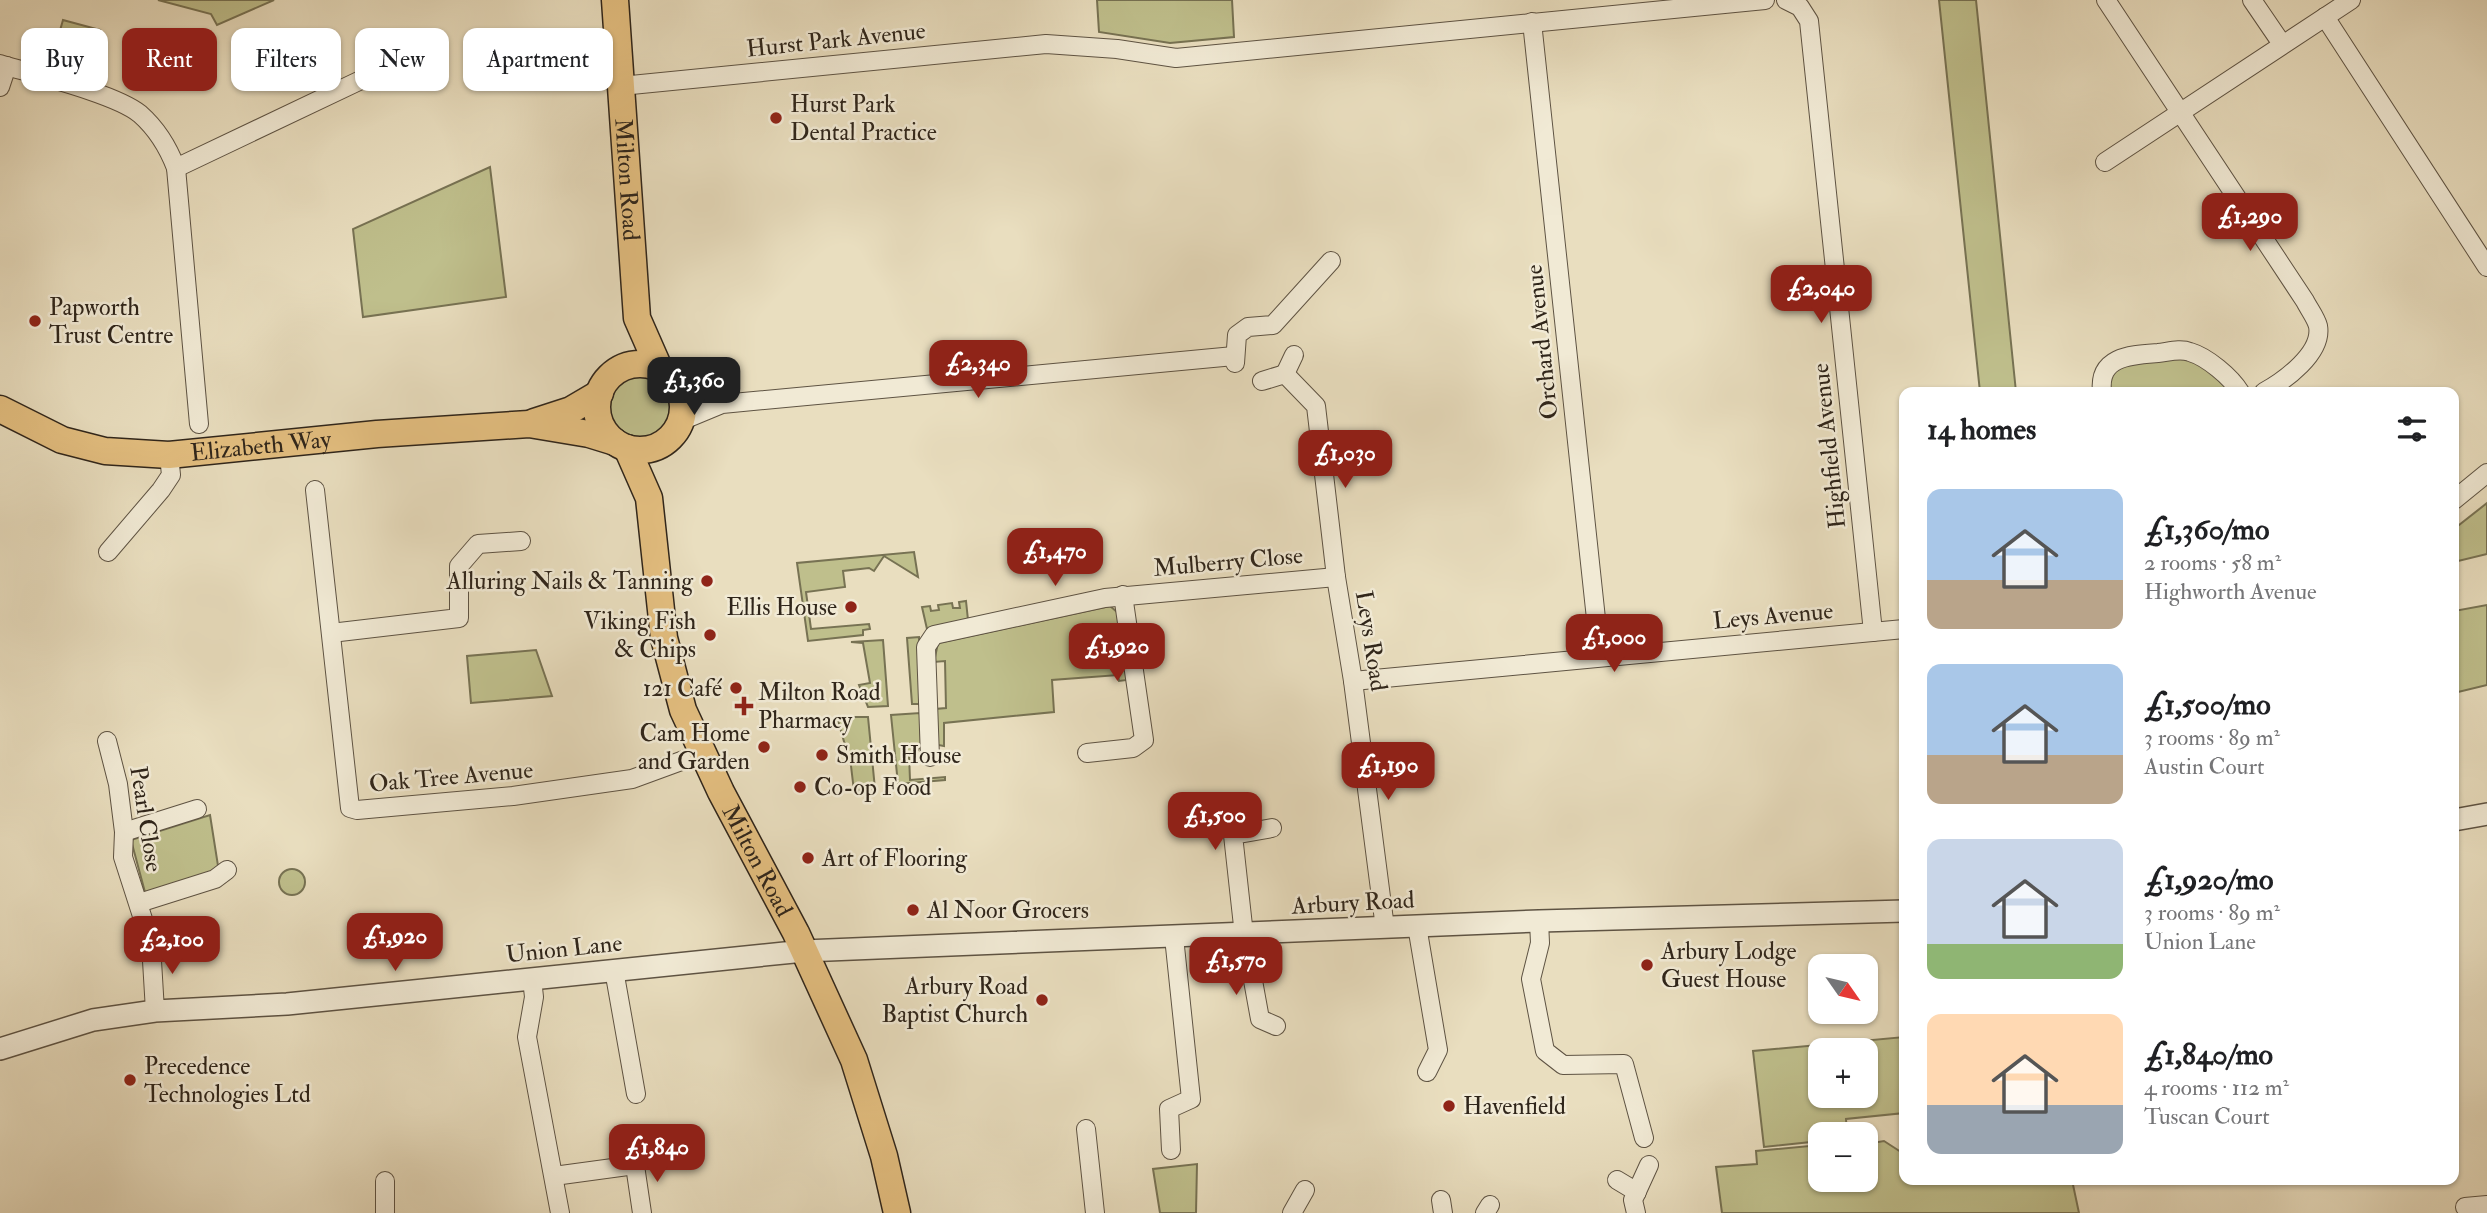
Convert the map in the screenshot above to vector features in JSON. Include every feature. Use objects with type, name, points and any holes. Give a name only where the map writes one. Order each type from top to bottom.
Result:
[{"type":"main road","name":"Milton Road","points":[[615,0],[637,318],[659,368]]},
{"type":"main road","name":"Milton Road","points":[[621,369],[637,318]]},
{"type":"main road","points":[[637,364],[659,368],[673,378],[681,392],[674,431],[642,450],[621,445],[601,424],[598,403],[600,393],[610,377],[621,369],[637,364]]},
{"type":"main road","name":"Elizabeth Way","points":[[529,424],[571,410],[600,393]]},
{"type":"main road","name":"Elizabeth Way","points":[[0,410],[62,440],[106,451],[169,455],[377,434],[529,424],[589,433],[621,445]]},
{"type":"main road","name":"Milton Road","points":[[649,498],[674,431]]},
{"type":"main road","name":"Milton Road","points":[[621,445],[649,498],[668,663],[683,710],[804,951],[854,1060],[884,1156],[897,1213]]},
{"type":"street","name":"Hurst Park Avenue","points":[[621,86],[1046,44],[1117,49],[1176,58],[1765,0]]},
{"type":"street","points":[[2106,0],[2305,301],[2318,326],[2316,346],[2306,359],[2270,387]]},
{"type":"street","points":[[2252,0],[2282,44]]},
{"type":"street","points":[[2105,162],[2351,0]]},
{"type":"street","name":"Highfield Avenue","points":[[1793,3],[1809,21],[1873,632]]},
{"type":"street","points":[[2325,17],[2487,267]]},
{"type":"street","name":"Orchard Avenue","points":[[1532,22],[1600,656]]},
{"type":"street","points":[[0,87],[3,65],[89,91],[138,112],[167,145],[176,168],[199,424]]},
{"type":"street","points":[[176,168],[355,83]]},
{"type":"street","points":[[681,392],[718,405],[1235,360],[1237,335],[1248,327],[1273,325],[1331,261]]},
{"type":"street","points":[[2102,387],[2102,377],[2107,367],[2123,356],[2185,350],[2211,364],[2235,387]]},
{"type":"street","points":[[1262,381],[1285,374],[1294,355]]},
{"type":"street","name":"Leys Road","points":[[1285,374],[1316,406],[1336,577],[1353,681],[1385,928]]},
{"type":"street","points":[[674,431],[718,405]]},
{"type":"street","points":[[108,552],[171,475],[169,455]]},
{"type":"street","points":[[2459,496],[2487,473]]},
{"type":"street","name":"Oak Tree Avenue","points":[[315,490],[350,808],[357,810],[513,796],[632,779],[703,753]]},
{"type":"street","points":[[331,633],[459,618],[459,566],[478,544],[521,541]]},
{"type":"street","name":"Mulberry Close","points":[[930,757],[926,647],[931,637],[979,624],[1123,595],[1336,577]]},
{"type":"street","name":"Mulberry Close","points":[[1087,753],[1133,748],[1143,740],[1123,595]]},
{"type":"street","name":"Leys Avenue","points":[[1353,681],[1899,629]]},
{"type":"street","name":"Pearl Close","points":[[107,741],[118,784],[124,832],[123,857],[150,944],[155,1011]]},
{"type":"street","points":[[124,832],[197,809]]},
{"type":"street","points":[[2459,819],[2487,814]]},
{"type":"street","points":[[1272,828],[1233,835],[1260,1019],[1276,1026]]},
{"type":"street","name":"Pearl Close","points":[[139,903],[215,879],[227,870]]},
{"type":"street","name":"Arbury Road","points":[[804,951],[1539,921],[1899,911]]},
{"type":"street","points":[[1539,921],[1539,943],[1531,979],[1545,1051],[1563,1065],[1624,1064],[1644,1138]]},
{"type":"street","points":[[1417,926],[1438,1050],[1427,1072]]},
{"type":"street","points":[[1171,1150],[1169,1109],[1191,1099],[1174,937]]},
{"type":"street","name":"Union Lane","points":[[0,1049],[93,1020],[155,1011],[287,1004],[804,951]]},
{"type":"street","points":[[614,970],[636,1094]]},
{"type":"street","points":[[532,979],[534,998],[527,1037],[560,1213]]},
{"type":"street","points":[[1086,1129],[1095,1213]]},
{"type":"street","points":[[642,1213],[633,1152],[660,1146]]},
{"type":"street","points":[[554,1176],[635,1165]]},
{"type":"street","points":[[1636,1213],[1633,1200],[1648,1165]]},
{"type":"street","points":[[1616,1180],[1637,1192]]},
{"type":"street","points":[[385,1181],[385,1213]]},
{"type":"street","points":[[1295,1212],[1305,1190]]},
{"type":"street","points":[[2465,1207],[2487,1205]]},
{"type":"green space","points":[[158,0],[274,0],[217,25],[211,14]]},
{"type":"green space","points":[[1097,0],[1232,0],[1234,37],[1170,43],[1099,32]]},
{"type":"green space","points":[[1939,0],[1976,0],[2015,387],[1979,387]]},
{"type":"green space","points":[[63,20],[93,28],[61,28]]},
{"type":"green space","points":[[490,167],[506,297],[363,317],[353,229]]},
{"type":"green space","points":[[2196,358],[2228,387],[2109,387],[2113,369],[2129,361]]},
{"type":"green space","points":[[640,374],[663,384],[673,407],[663,430],[640,440],[617,430],[607,407],[617,384]]},
{"type":"green space","points":[[2487,503],[2487,554],[2459,561],[2459,525]]},
{"type":"green space","points":[[914,552],[918,577],[884,556],[874,571],[869,568],[843,571],[845,587],[806,592],[811,629],[869,624],[870,629],[863,630],[863,635],[808,641],[797,563]]},
{"type":"green space","points":[[966,601],[968,620],[927,629],[922,607],[930,606],[931,611],[939,610],[938,605],[952,603],[953,608],[960,608],[959,602]]},
{"type":"green space","points":[[2487,605],[2487,685],[2459,692],[2459,610]]},
{"type":"green space","points":[[1110,606],[1117,612],[1119,628],[1109,630],[1113,663],[1124,662],[1127,680],[1119,681],[1118,675],[1052,680],[1054,712],[944,723],[944,746],[938,745],[935,709],[946,708],[945,661],[934,662],[938,643]]},
{"type":"green space","points":[[919,637],[920,704],[912,704],[907,638]]},
{"type":"green space","points":[[883,640],[888,706],[868,707],[859,685],[870,683],[863,643],[851,642]]},
{"type":"green space","points":[[536,650],[552,696],[471,703],[467,656]]},
{"type":"green space","points":[[920,713],[921,745],[916,753],[909,754],[910,780],[945,777],[945,780],[898,784],[891,715]]},
{"type":"green space","points":[[837,717],[868,717],[875,789],[854,791],[851,766]]},
{"type":"green space","points":[[210,815],[219,872],[146,896],[131,840]]},
{"type":"green space","points":[[292,869],[301,873],[305,882],[301,891],[292,895],[283,891],[279,882],[283,873]]},
{"type":"green space","points":[[1899,1037],[1899,1114],[1846,1119],[1846,1122],[1808,1122],[1808,1142],[1764,1147],[1753,1051],[1808,1046],[1808,1108],[1878,1108],[1878,1039]]},
{"type":"green space","points":[[1884,1141],[1899,1151],[1899,1185],[2073,1185],[2079,1213],[1722,1213],[1716,1167],[1757,1164],[1756,1151],[1808,1146],[1808,1192],[1878,1192],[1878,1142]]},
{"type":"green space","points":[[1197,1164],[1196,1213],[1160,1213],[1153,1169]]},
{"type":"place","name":"Hurst Park Dental Practice","points":[[776,118]]},
{"type":"place","name":"Papworth Trust Centre","points":[[35,321]]},
{"type":"place","name":"Alluring Nails & Tanning","points":[[707,581]]},
{"type":"place","name":"Ellis House","points":[[851,607]]},
{"type":"place","name":"Viking Fish & Chips","points":[[710,635]]},
{"type":"place","name":"121 Café","points":[[736,688]]},
{"type":"place","name":"Milton Road Pharmacy","points":[[744,706]]},
{"type":"place","name":"Cam Home and Garden","points":[[764,747]]},
{"type":"place","name":"Smith House","points":[[822,755]]},
{"type":"place","name":"Co-op Food","points":[[800,787]]},
{"type":"place","name":"Art of Flooring","points":[[808,858]]},
{"type":"place","name":"Al Noor Grocers","points":[[913,910]]},
{"type":"place","name":"Arbury Lodge Guest House","points":[[1647,965]]},
{"type":"place","name":"Arbury Road Baptist Church","points":[[1042,1000]]},
{"type":"place","name":"Precedence Technologies Ltd","points":[[130,1080]]},
{"type":"place","name":"Havenfield","points":[[1449,1106]]}]
